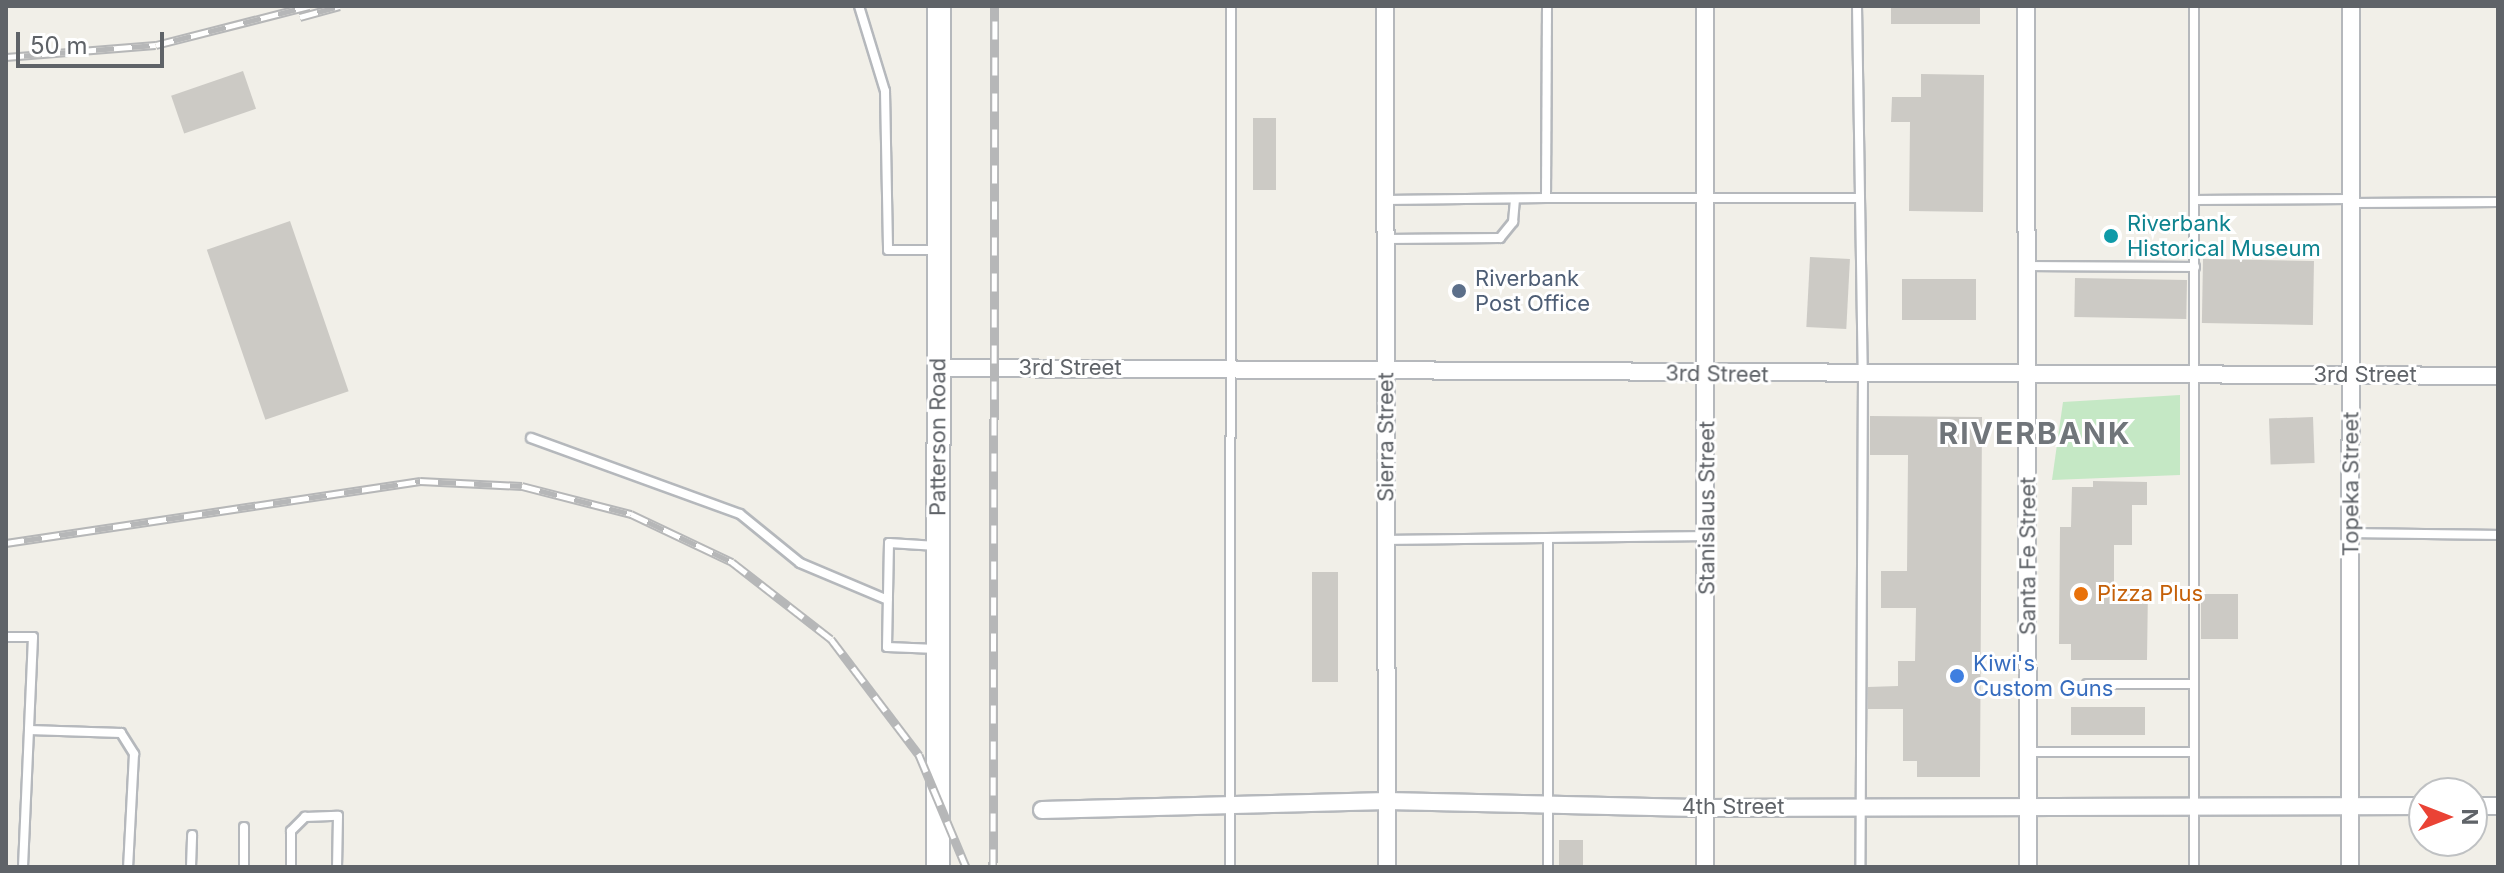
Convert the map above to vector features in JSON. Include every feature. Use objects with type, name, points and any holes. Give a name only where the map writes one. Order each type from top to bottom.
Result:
[{"type":"main road","name":"Patterson Road","points":[[938,867],[939,6]]},
{"type":"street","name":"Sierra Street","points":[[1385,6],[1387,867]]},
{"type":"street","name":"Stanislaus Street","points":[[1705,6],[1705,867]]},
{"type":"street","name":"Santa Fe Street","points":[[2026,6],[2028,867]]},
{"type":"street","name":"Topeka Street","points":[[2350,867],[2351,6]]},
{"type":"street","name":"3rd Street","points":[[937,368],[1385,367],[1707,375],[2498,376]]},
{"type":"street","name":"4th Street","points":[[1042,810],[1387,801],[1706,808],[2408,806]]},
{"type":"lane","points":[[859,6],[885,91],[888,250],[938,250]]},
{"type":"lane","points":[[1230,867],[1231,6]]},
{"type":"lane","points":[[1546,198],[1547,6]]},
{"type":"lane","points":[[1857,6],[1863,375],[1860,867]]},
{"type":"lane","points":[[2194,6],[2194,867]]},
{"type":"lane","points":[[1385,200],[1860,198]]},
{"type":"lane","points":[[1385,239],[1500,238],[1513,222],[1515,199]]},
{"type":"lane","points":[[2194,200],[2498,202]]},
{"type":"lane","points":[[2027,266],[2195,267]]},
{"type":"lane","points":[[531,438],[740,514],[800,563],[888,600]]},
{"type":"lane","points":[[2351,533],[2498,535]]},
{"type":"lane","points":[[1386,540],[1707,536]]},
{"type":"lane","points":[[1548,538],[1548,867]]},
{"type":"lane","points":[[938,546],[889,543],[887,647],[938,649]]},
{"type":"lane","points":[[6,637],[33,637],[23,867]]},
{"type":"lane","points":[[2087,684],[2194,684]]},
{"type":"lane","points":[[29,730],[121,733],[134,754],[128,867]]},
{"type":"lane","points":[[2028,752],[2194,752]]},
{"type":"lane","points":[[291,867],[291,831],[305,817],[338,816],[337,867]]},
{"type":"lane","points":[[244,827],[244,867]]},
{"type":"lane","points":[[191,867],[192,835]]},
{"type":"green space","points":[[2180,395],[2180,475],[2052,480],[2063,402]]},
{"type":"building","points":[[1891,6],[1980,6],[1980,24],[1891,24]]},
{"type":"building","points":[[243,71],[256,109],[184,134],[171,96]]},
{"type":"building","points":[[1921,74],[1984,75],[1983,212],[1909,211],[1910,122],[1891,122],[1892,97],[1921,97]]},
{"type":"building","points":[[1253,118],[1276,118],[1276,190],[1253,190]]},
{"type":"building","points":[[290,221],[349,391],[265,420],[207,250]]},
{"type":"building","points":[[1810,257],[1850,259],[1846,329],[1806,327]]},
{"type":"building","points":[[2203,259],[2314,261],[2313,325],[2202,323]]},
{"type":"building","points":[[2075,278],[2187,280],[2186,319],[2074,317]]},
{"type":"building","points":[[1902,279],[1976,279],[1976,320],[1902,320]]},
{"type":"building","points":[[1870,416],[1982,417],[1980,777],[1917,777],[1917,761],[1903,761],[1903,709],[1868,709],[1868,687],[1898,686],[1898,661],[1915,661],[1916,608],[1881,608],[1881,571],[1907,571],[1908,455],[1870,455]]},
{"type":"building","points":[[2313,417],[2315,463],[2271,465],[2269,419]]},
{"type":"building","points":[[2093,481],[2147,482],[2147,505],[2132,505],[2132,545],[2114,545],[2114,587],[2148,587],[2147,660],[2071,660],[2071,644],[2059,644],[2060,527],[2071,527],[2072,487],[2093,487]]},
{"type":"building","points":[[1312,572],[1338,572],[1338,682],[1312,682]]},
{"type":"building","points":[[2201,594],[2238,594],[2238,639],[2201,639]]},
{"type":"building","points":[[2071,707],[2145,707],[2145,735],[2071,735]]},
{"type":"building","points":[[1559,840],[1583,840],[1583,867],[1559,867]]},
{"type":"railway","points":[[6,57],[156,45],[309,6]]},
{"type":"railway","points":[[300,17],[340,6]]},
{"type":"railway","points":[[993,867],[995,6]]},
{"type":"railway","points":[[6,543],[420,481],[522,486],[631,514],[732,562],[831,639],[919,755],[966,867]]},
{"type":"place","name":"Riverbank Historical Museum","points":[[2111,236]]},
{"type":"place","name":"Riverbank Post Office","points":[[1459,291]]},
{"type":"place","name":"Pizza Plus","points":[[2081,594]]},
{"type":"place","name":"Kiwi's Custom Guns","points":[[1957,676]]},
{"type":"district","name":"RIVERBANK","points":[[2035,433]]}]
